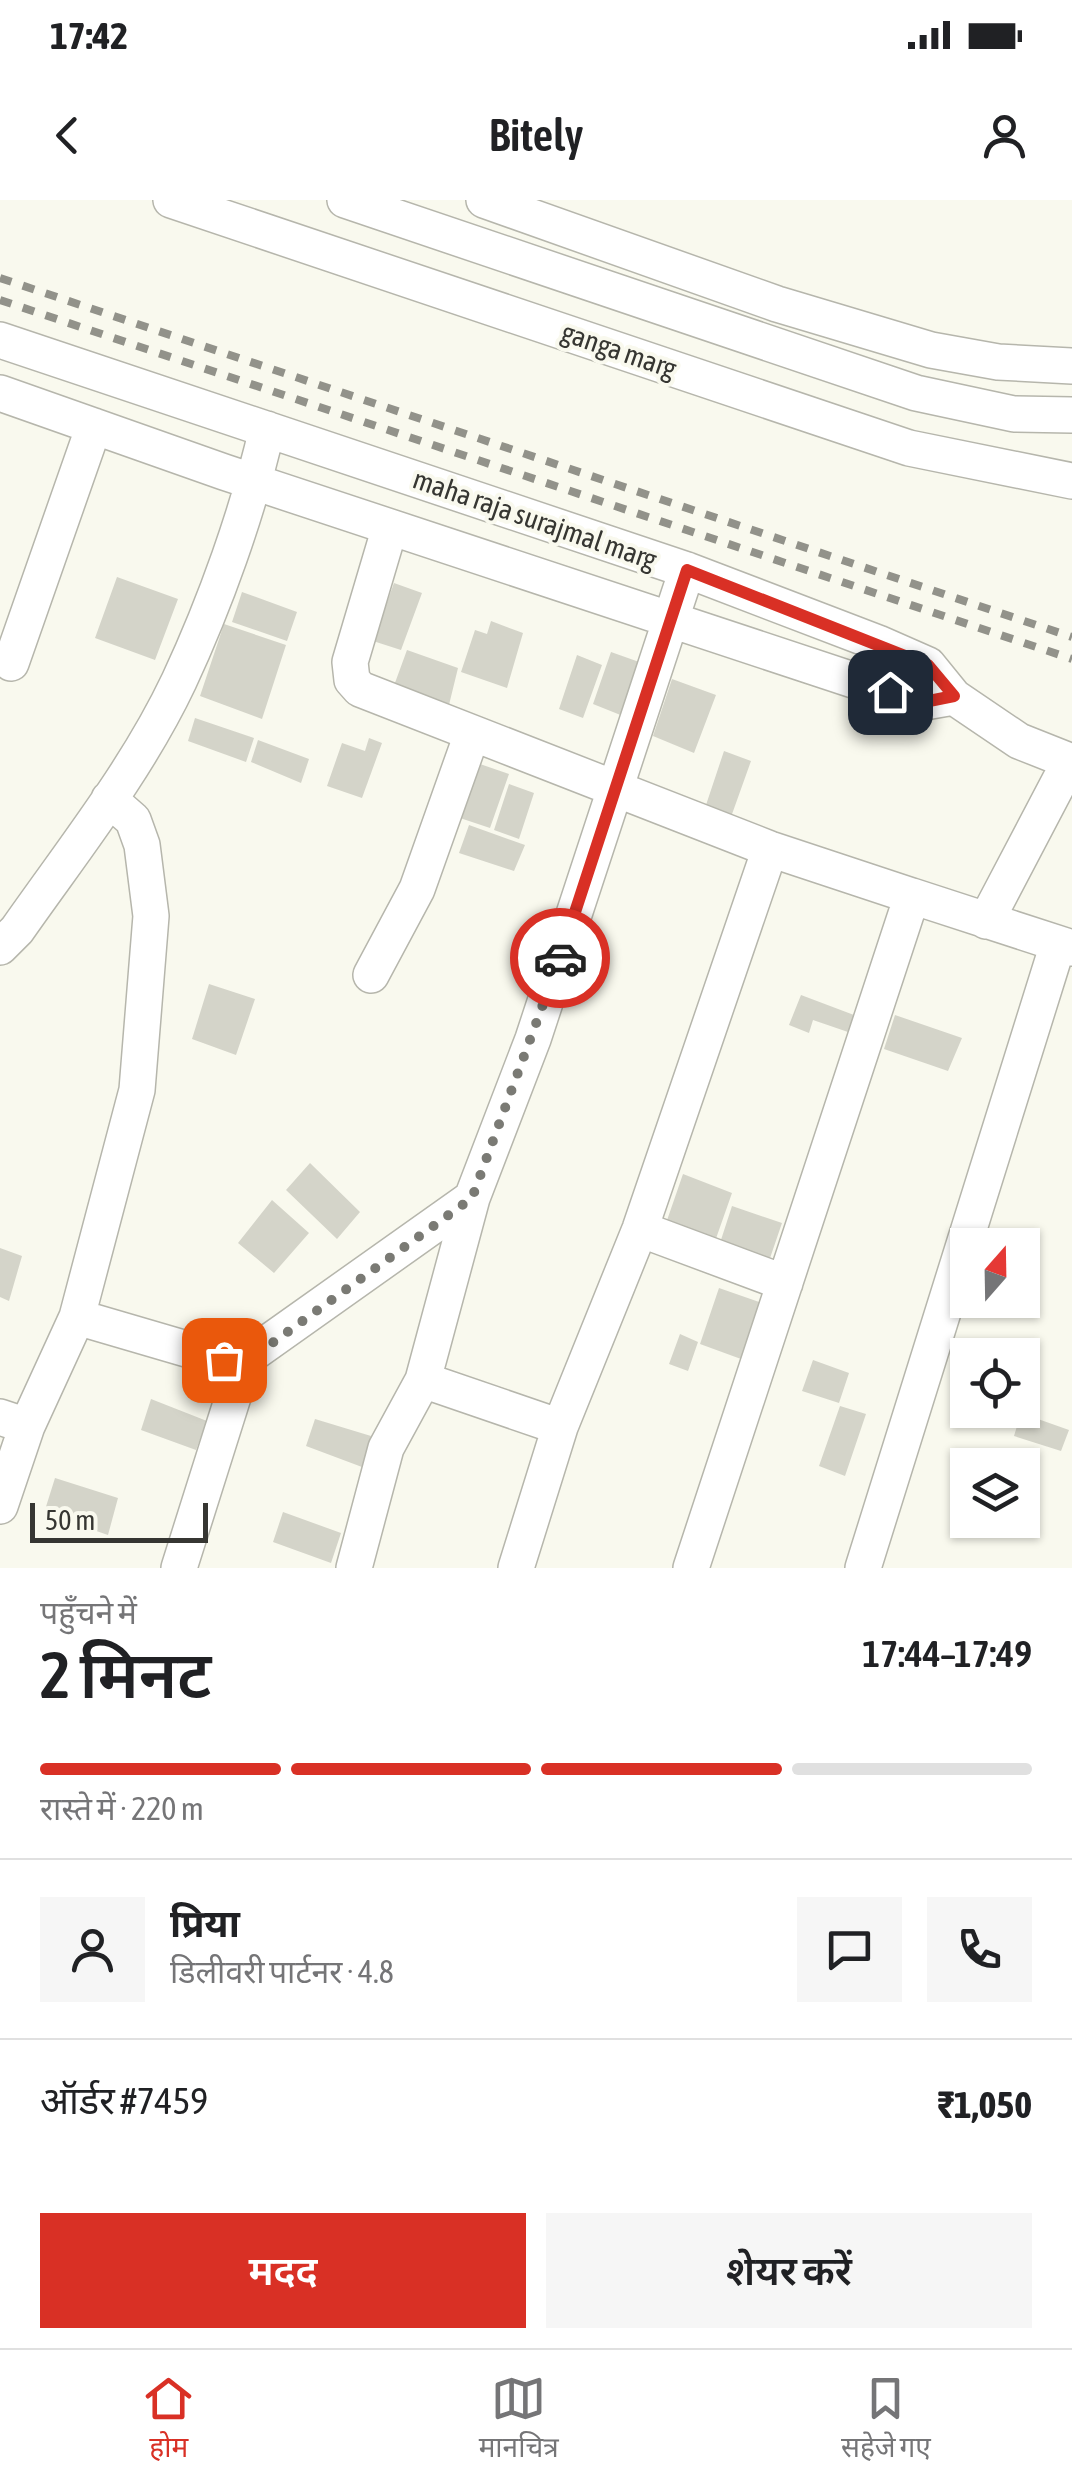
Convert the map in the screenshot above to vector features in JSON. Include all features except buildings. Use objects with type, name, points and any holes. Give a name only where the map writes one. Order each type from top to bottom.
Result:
[{"type":"street","name":"ganga marg","points":[[171,200],[909,448],[1072,481]]},
{"type":"street","name":"ganga marg","points":[[345,200],[916,393],[1014,414],[1072,414]]},
{"type":"street","points":[[484,200],[777,304],[931,350],[998,362],[1072,366]]},
{"type":"street","name":"maha raja surajmal marg","points":[[0,340],[687,570],[928,665],[954,696],[924,702],[668,621],[0,393]]},
{"type":"street","points":[[12,663],[94,426]]},
{"type":"street","points":[[0,947],[17,930],[109,799],[178,682],[255,482],[267,429]]},
{"type":"street","points":[[390,528],[350,662],[352,680],[360,689],[770,849],[1065,946],[863,1568]]},
{"type":"street","points":[[354,1568],[386,1448],[423,1380],[472,1198],[533,1039],[687,570]]},
{"type":"street","points":[[954,696],[1019,741],[1071,762],[986,920]]},
{"type":"street","points":[[371,975],[417,888],[472,734]]},
{"type":"street","points":[[0,1506],[14,1422],[77,1317],[137,1090],[151,916],[142,844],[133,820],[109,799]]},
{"type":"street","points":[[516,1568],[560,1427],[640,1229],[770,849]]},
{"type":"street","points":[[690,1568],[912,896]]},
{"type":"street","points":[[77,1317],[224,1360],[245,1359],[472,1198]]},
{"type":"street","points":[[640,1229],[784,1282]]},
{"type":"street","points":[[179,1568],[245,1359]]},
{"type":"street","points":[[423,1380],[560,1427]]},
{"type":"railway","points":[[0,278],[1072,637]]},
{"type":"railway","points":[[0,300],[1072,659]]},
{"type":"way so far","points":[[224,1360],[245,1359],[264,1349],[472,1198],[560,958]]},
{"type":"route","points":[[560,958],[687,570],[928,665],[954,696],[924,702],[890,692]]}]
